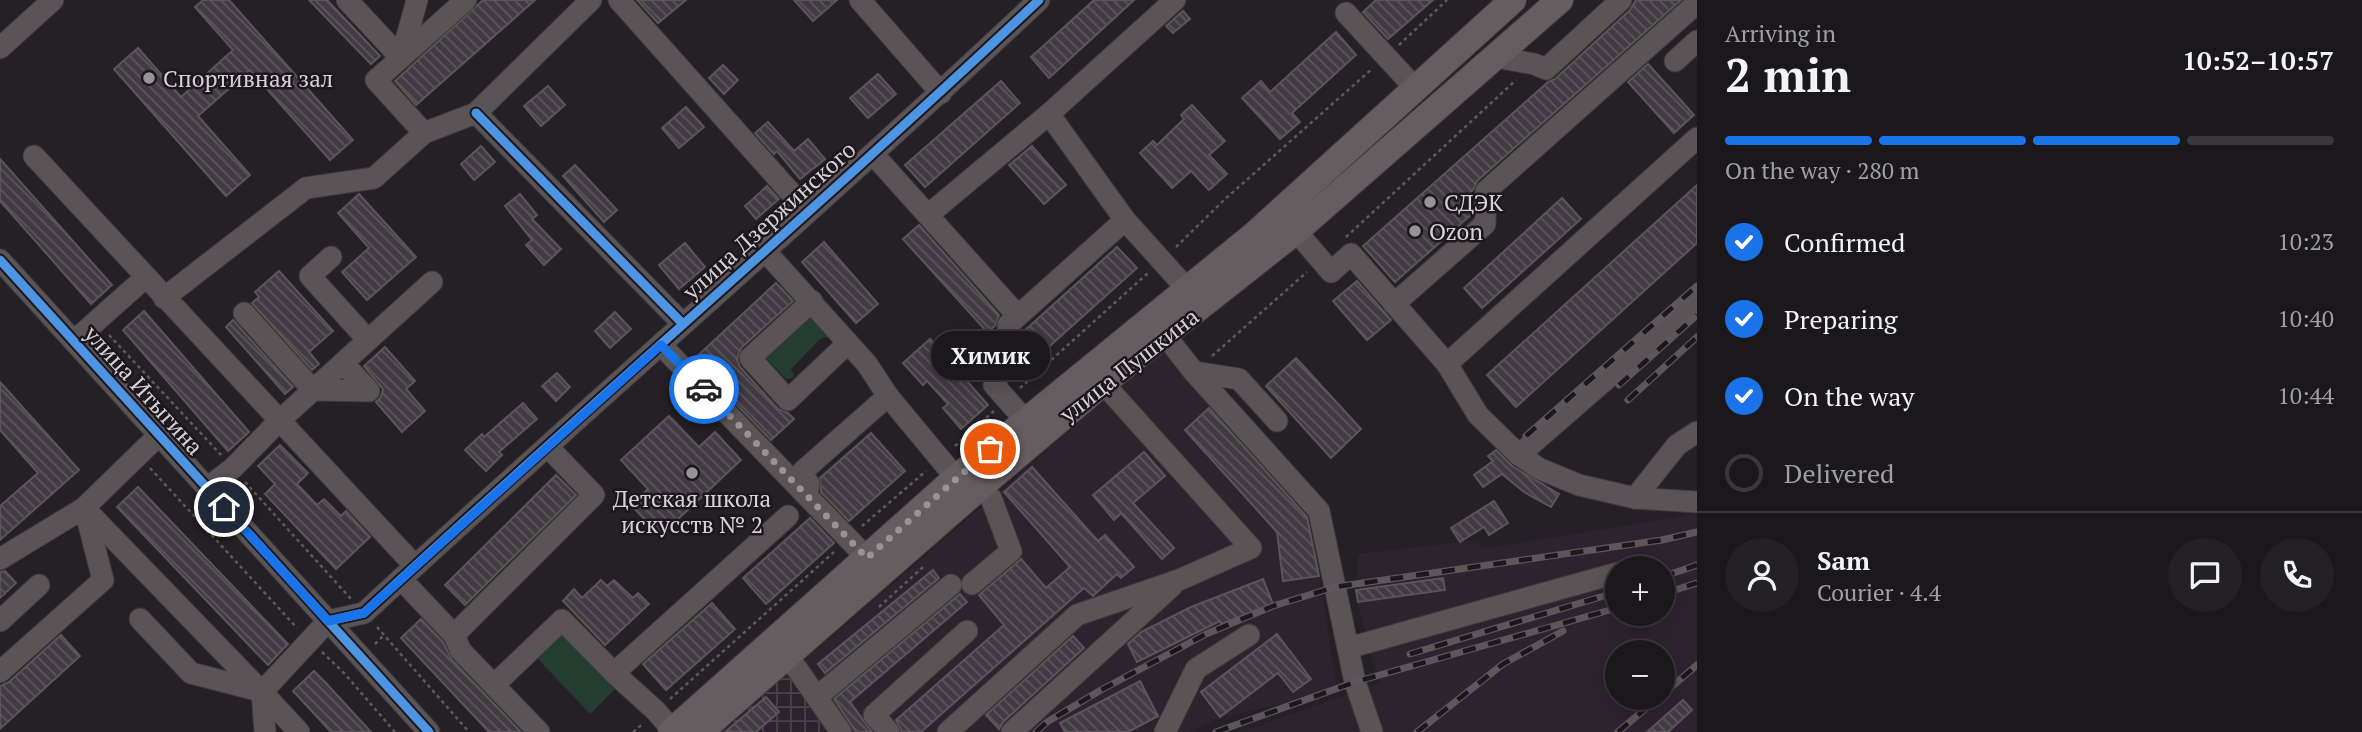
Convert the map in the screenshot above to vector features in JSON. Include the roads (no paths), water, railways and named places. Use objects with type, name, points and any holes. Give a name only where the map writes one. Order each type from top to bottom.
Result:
[{"type":"main road","name":"улица Пушкина","points":[[667,725],[867,558],[1103,383],[1159,327],[1188,290],[1255,234],[1513,0]]},
{"type":"main road","name":"улица Пушкина","points":[[700,732],[789,656],[968,482],[1025,420],[1296,231],[1560,0]]},
{"type":"street","points":[[2,41],[53,0]]},
{"type":"street","points":[[347,0],[401,58]]},
{"type":"street","points":[[401,58],[416,0]]},
{"type":"street","points":[[424,133],[376,80],[466,0]]},
{"type":"street","points":[[164,298],[306,188],[374,178],[424,133],[476,113],[591,0]]},
{"type":"street","points":[[619,0],[808,212]]},
{"type":"street","points":[[860,0],[941,93]]},
{"type":"street","name":"улица Дзержинского","points":[[328,621],[364,613],[661,345],[682,323],[941,93],[1039,0]]},
{"type":"street","points":[[928,215],[1049,114],[1175,0]]},
{"type":"street","points":[[1496,57],[1546,69],[1621,0]]},
{"type":"street","points":[[1394,304],[1485,224],[1486,191],[1697,3]]},
{"type":"street","points":[[1346,13],[1416,89]]},
{"type":"street","points":[[1675,61],[1697,41]]},
{"type":"street","points":[[476,113],[682,323]]},
{"type":"street","points":[[1049,114],[1125,220],[1188,290]]},
{"type":"street","points":[[1447,364],[1697,138]]},
{"type":"street","points":[[873,154],[1018,316]]},
{"type":"street","points":[[34,156],[279,421],[408,573],[454,635],[461,651],[539,732]]},
{"type":"street","points":[[1025,420],[994,385],[1008,359],[1008,325],[1125,220]]},
{"type":"street","points":[[1296,231],[1331,272],[1351,254],[1447,364],[1478,415],[1519,455],[1540,469],[1579,485],[1635,498],[1697,502]]},
{"type":"street","points":[[765,251],[867,364],[888,396],[968,482],[991,498],[1011,551],[972,584]]},
{"type":"street","points":[[331,257],[310,276],[368,340]]},
{"type":"street","name":"улица Итыгина","points":[[0,260],[429,732]]},
{"type":"street","points":[[74,341],[146,277]]},
{"type":"street","points":[[207,488],[233,468],[279,421],[432,282]]},
{"type":"street","points":[[1519,455],[1697,300]]},
{"type":"street","points":[[812,301],[750,358],[788,400],[848,343]]},
{"type":"street","points":[[244,313],[313,390],[369,391],[343,363]]},
{"type":"street","points":[[1159,327],[1194,372],[1319,511],[1355,682],[1373,732]]},
{"type":"street","points":[[661,345],[867,558]]},
{"type":"street","points":[[1194,372],[1239,379],[1277,421]]},
{"type":"street","points":[[948,732],[1077,615],[1179,580],[1251,548],[1103,383]]},
{"type":"street","points":[[804,493],[809,484],[803,471],[888,396]]},
{"type":"street","points":[[1635,498],[1677,445],[1697,432]]},
{"type":"street","points":[[0,559],[84,508],[160,434]]},
{"type":"street","points":[[454,635],[594,495],[548,447]]},
{"type":"street","points":[[0,672],[103,580],[84,508]]},
{"type":"street","points":[[84,508],[299,732]]},
{"type":"street","points":[[614,673],[789,516]]},
{"type":"street","points":[[1348,648],[1605,576]]},
{"type":"street","points":[[1016,731],[1179,580]]},
{"type":"street","points":[[0,621],[39,585]]},
{"type":"street","points":[[818,696],[951,585]]},
{"type":"street","points":[[139,619],[191,673],[262,692]]},
{"type":"street","points":[[494,685],[562,620],[667,725]]},
{"type":"street","points":[[265,732],[262,692],[328,621]]},
{"type":"street","points":[[889,732],[874,715],[967,631]]},
{"type":"street","points":[[1165,732],[1196,669],[1249,635]]},
{"type":"street","points":[[789,656],[841,732]]},
{"type":"railway","points":[[1526,436],[1697,286]]},
{"type":"railway","points":[[1619,385],[1697,315]]},
{"type":"railway","points":[[1628,400],[1697,337]]},
{"type":"railway","points":[[1036,732],[1047,722],[1101,690],[1206,634],[1273,606],[1335,587],[1662,540],[1697,532]]},
{"type":"railway","points":[[1675,573],[1697,565]]},
{"type":"railway","points":[[1675,590],[1697,583]]},
{"type":"railway","points":[[1410,654],[1605,596]]},
{"type":"railway","points":[[1216,732],[1355,682],[1605,611]]},
{"type":"railway","points":[[1417,732],[1503,664],[1563,631]]},
{"type":"railway","points":[[1675,684],[1697,665]]},
{"type":"railway","points":[[1618,732],[1644,710]]},
{"type":"place","name":"Спортивная зал","points":[[149,78]]},
{"type":"place","name":"СДЭК","points":[[1430,202]]},
{"type":"place","name":"Ozon","points":[[1415,231]]},
{"type":"place","name":"Химик","points":[[990,449]]},
{"type":"place","name":"Детская школа искусств № 2","points":[[692,473]]}]
